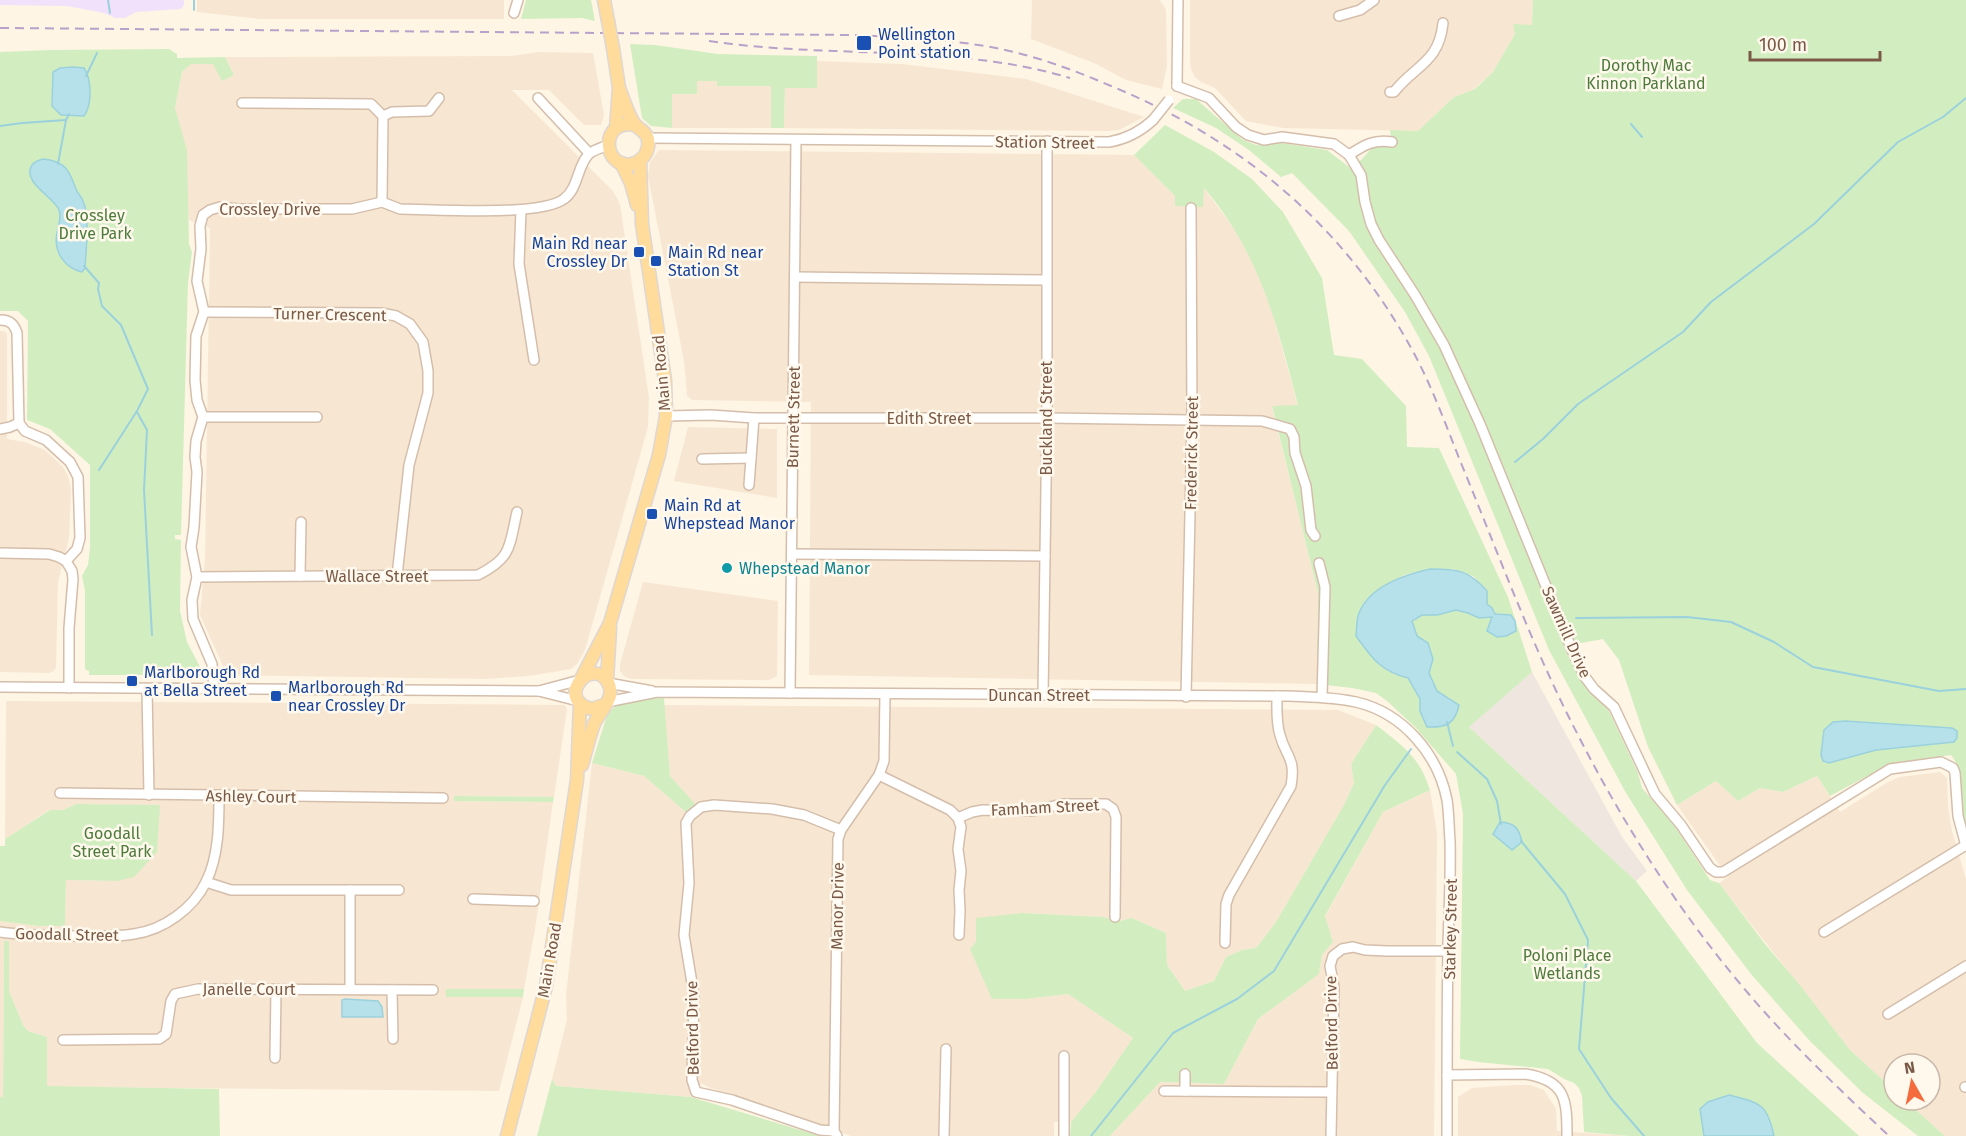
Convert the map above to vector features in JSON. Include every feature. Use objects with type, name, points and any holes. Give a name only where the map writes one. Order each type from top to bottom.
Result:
[{"type":"main road","points":[[604,0],[619,88],[616,128]]},
{"type":"main road","points":[[619,88],[636,125],[648,138]]},
{"type":"main road","points":[[608,145],[616,128],[629,124],[636,125]]},
{"type":"main road","name":"Main Road","points":[[580,680],[610,623],[659,455],[666,416],[665,380],[642,224],[640,160],[648,150],[648,138]]},
{"type":"main road","name":"Main Road","points":[[608,145],[612,156],[621,163],[631,183],[642,224]]},
{"type":"main road","points":[[621,163],[634,163],[640,160]]},
{"type":"main road","name":"Main Road","points":[[607,682],[610,623]]},
{"type":"main road","points":[[593,674],[602,677],[607,682],[610,694],[605,704],[592,709],[579,702],[576,690],[580,680],[593,674]]},
{"type":"main road","name":"Main Road","points":[[507,1136],[546,986],[577,780],[579,702]]},
{"type":"main road","name":"Main Road","points":[[577,780],[594,724],[605,704]]},
{"type":"street","points":[[514,13],[518,0]]},
{"type":"street","points":[[1178,0],[1177,86],[1209,98],[1236,127],[1248,135],[1264,140],[1282,137],[1334,144],[1349,155],[1366,144],[1381,140],[1392,141]]},
{"type":"street","points":[[1339,15],[1360,10],[1374,0]]},
{"type":"street","points":[[1390,92],[1394,92],[1400,82],[1425,64],[1436,50],[1442,38],[1443,23]]},
{"type":"street","name":"Station Street","points":[[648,138],[1109,142],[1124,140],[1143,130],[1169,100],[1177,86]]},
{"type":"street","points":[[383,116],[392,112],[429,111],[439,98]]},
{"type":"street","points":[[538,98],[589,153],[608,145]]},
{"type":"street","points":[[242,103],[371,104],[383,116],[382,202]]},
{"type":"street","name":"Burnett Street","points":[[790,693],[796,140]]},
{"type":"street","name":"Buckland Street","points":[[1043,695],[1047,418],[1047,141]]},
{"type":"street","name":"Crossley Drive","points":[[214,689],[212,664],[193,619],[192,600],[197,577],[191,547],[195,526],[197,472],[195,457],[196,441],[203,417],[197,400],[195,380],[196,336],[204,312],[197,281],[201,249],[200,226],[203,215],[220,207],[352,209],[382,202],[400,209],[521,210],[555,205],[567,197],[589,153]]},
{"type":"street","name":"Sawmill Drive","points":[[1349,155],[1360,175],[1368,213],[1379,240],[1444,345],[1480,424],[1572,651],[1585,677],[1594,689],[1614,707],[1655,794],[1681,825],[1710,868],[1716,872],[1723,872],[1890,769],[1941,762],[1953,768],[1955,773],[1958,816],[1966,845]]},
{"type":"street","name":"Frederick Street","points":[[1186,697],[1192,421],[1191,208]]},
{"type":"street","points":[[521,210],[519,264],[534,360]]},
{"type":"street","points":[[795,278],[1046,280]]},
{"type":"street","name":"Turner Crescent","points":[[204,312],[381,313],[396,316],[410,324],[423,342],[428,371],[428,393],[409,465],[397,576]]},
{"type":"street","points":[[0,320],[7,320],[14,325],[17,333],[19,423],[25,431],[45,440],[70,462],[78,477],[80,538],[77,549],[66,561]]},
{"type":"street","name":"Edith Street","points":[[666,416],[1262,421],[1290,429],[1294,437],[1295,453],[1306,486],[1311,530],[1314,536]]},
{"type":"street","points":[[203,417],[317,417]]},
{"type":"street","points":[[749,485],[754,418]]},
{"type":"street","points":[[0,429],[10,428],[19,423]]},
{"type":"street","points":[[702,459],[751,458]]},
{"type":"street","name":"Wallace Street","points":[[197,577],[478,575],[495,567],[508,551],[517,512]]},
{"type":"street","points":[[300,576],[301,522]]},
{"type":"street","points":[[0,553],[59,556],[66,561],[72,571],[69,688]]},
{"type":"street","points":[[792,554],[1045,556]]},
{"type":"street","points":[[1319,563],[1324,588],[1322,697]]},
{"type":"street","points":[[539,691],[580,680]]},
{"type":"street","name":"Duncan Street","points":[[607,682],[657,692],[1322,697],[1359,702],[1379,710],[1400,722],[1411,733]]},
{"type":"street","points":[[0,687],[539,691],[579,702]]},
{"type":"street","points":[[147,689],[149,795]]},
{"type":"street","name":"Duncan Street","points":[[605,704],[657,692]]},
{"type":"street","name":"Manor Drive","points":[[835,1134],[838,839],[841,830],[879,775],[884,761],[885,694]]},
{"type":"street","points":[[1225,943],[1226,904],[1229,895],[1291,786],[1291,759],[1280,738],[1277,696]]},
{"type":"street","name":"Starkey Street","points":[[1411,733],[1430,755],[1447,800],[1451,865],[1447,1136]]},
{"type":"street","points":[[879,775],[950,810],[958,818],[961,827],[958,849],[961,871],[959,935]]},
{"type":"street","name":"Ashley Court","points":[[60,793],[443,798]]},
{"type":"street","name":"Goodall Street","points":[[0,932],[112,936],[136,934],[159,927],[189,905],[206,882],[219,830],[219,796]]},
{"type":"street","name":"Famham Street","points":[[958,818],[983,810],[1033,811],[1062,804],[1106,804],[1113,808],[1116,817],[1115,917]]},
{"type":"street","name":"Belford Drive","points":[[835,1134],[732,1100],[700,1094],[693,1087],[694,995],[684,934],[689,882],[686,823],[690,816],[701,807],[714,805],[772,808],[804,815],[841,830]]},
{"type":"street","points":[[1824,932],[1966,845]]},
{"type":"street","points":[[206,882],[231,890],[399,891]]},
{"type":"street","points":[[350,890],[350,989]]},
{"type":"street","points":[[473,899],[534,901]]},
{"type":"street","name":"Belford Drive","points":[[1331,1136],[1334,987],[1330,966],[1333,956],[1342,949],[1353,947],[1387,951],[1448,951]]},
{"type":"street","points":[[1888,1014],[1966,966]]},
{"type":"street","name":"Janelle Court","points":[[63,1040],[159,1039],[166,1034],[171,1001],[175,994],[198,989],[433,990]]},
{"type":"street","points":[[275,1058],[276,989]]},
{"type":"street","points":[[393,990],[393,1039]]},
{"type":"street","points":[[944,1136],[946,1048]]},
{"type":"street","points":[[1064,1056],[1064,1136]]},
{"type":"street","points":[[1185,1074],[1185,1091]]},
{"type":"street","points":[[1447,1075],[1525,1074],[1552,1082],[1562,1093],[1566,1109],[1567,1136]]},
{"type":"street","points":[[1164,1091],[1331,1092]]},
{"type":"shaded area","points":[[0,0],[184,0],[184,5],[181,9],[136,12],[125,18],[115,18],[104,13],[67,6],[0,5]]},
{"type":"shaded area","points":[[197,0],[504,0],[504,19],[260,19],[197,12]]},
{"type":"shaded area","points":[[1032,0],[1160,0],[1166,10],[1167,65],[1162,89],[1126,80],[1094,63],[1031,39]]},
{"type":"shaded area","points":[[1190,0],[1533,0],[1532,26],[1515,34],[1493,72],[1474,89],[1454,97],[1418,131],[1283,128],[1246,121],[1215,88],[1195,77],[1191,69]]},
{"type":"shaded area","points":[[538,52],[593,53],[604,115],[601,125],[584,125],[549,90],[512,90],[613,191],[620,204],[649,398],[648,427],[585,650],[577,664],[571,669],[529,676],[486,679],[227,675],[200,615],[205,559],[210,228],[189,220],[175,108],[182,72],[191,64],[214,64],[222,80],[234,75],[225,57],[512,56]]},
{"type":"shaded area","points":[[817,61],[902,64],[1026,79],[1144,117],[1119,130],[1108,131],[784,128],[785,87],[816,87]]},
{"type":"shaded area","points":[[697,81],[717,81],[718,86],[771,86],[771,128],[672,128],[672,94],[697,94]]},
{"type":"shaded area","points":[[659,150],[1134,155],[1175,196],[1203,187],[1235,230],[1254,264],[1269,300],[1298,406],[1272,407],[1318,593],[1317,684],[809,675],[811,402],[692,400],[687,396],[684,361],[648,176],[650,162]]},
{"type":"shaded area","points":[[0,331],[7,334],[7,439],[25,442],[45,450],[63,467],[71,489],[69,538],[58,582],[56,667],[49,673],[0,672]]},
{"type":"shaded area","points":[[688,427],[777,429],[777,498],[674,481]]},
{"type":"shaded area","points":[[643,582],[778,601],[777,676],[769,680],[632,679],[625,677],[620,671],[620,664]]},
{"type":"shaded area","points":[[1532,672],[1622,837],[1647,871],[1636,881],[1468,726]]},
{"type":"shaded area","points":[[6,701],[565,705],[567,709],[554,797],[454,796],[454,801],[553,802],[524,989],[446,989],[447,997],[523,997],[499,1091],[47,1087],[47,1037],[28,1031],[23,1025],[9,991],[9,942],[4,941],[3,1097],[0,1097],[0,921],[38,926],[65,925],[66,880],[117,881],[160,806],[76,804],[63,810],[49,810],[5,839]]},
{"type":"shaded area","points":[[664,705],[1338,710],[1376,725],[1351,764],[1354,783],[1344,805],[1276,922],[1256,948],[1242,950],[1226,957],[1214,981],[1185,991],[1167,965],[1166,933],[1132,918],[1119,921],[1103,917],[1023,913],[1026,999],[1068,994],[1133,1038],[1095,1093],[1071,1122],[1054,1122],[1054,1136],[851,1136],[701,1083],[691,1097],[556,1086],[552,1079],[567,1020],[566,995],[592,763],[644,776],[687,813],[670,776]]},
{"type":"shaded area","points":[[1940,772],[1947,778],[1952,831],[1966,879],[1966,1136],[1945,1136],[1918,1112],[1942,1112],[1942,1052],[1882,1052],[1882,1079],[1850,1050],[1719,883],[1728,877],[1677,805],[1716,781],[1738,801],[1760,788],[1783,792],[1817,776],[1840,812],[1900,777]]},
{"type":"shaded area","points":[[1430,790],[1437,833],[1434,1136],[1110,1136],[1160,1082],[1224,1084],[1258,1019],[1319,974],[1322,955],[1333,942],[1325,917],[1383,812]]},
{"type":"shaded area","points":[[1530,1085],[1544,1090],[1556,1109],[1557,1131],[1629,1136],[1458,1136],[1458,1097],[1472,1088]]},
{"type":"green space","points":[[526,0],[591,0],[595,21],[582,18],[521,19]]},
{"type":"green space","name":"Dorothy Mac Kinnon Parkland","points":[[1533,0],[1966,0],[1966,828],[1959,771],[1951,755],[1892,763],[1830,796],[1817,776],[1783,792],[1760,788],[1738,801],[1716,781],[1677,805],[1648,747],[1619,660],[1603,639],[1566,646],[1581,681],[1609,711],[1638,773],[1642,788],[1674,825],[1710,880],[1719,883],[1850,1050],[1882,1079],[1882,1108],[1863,1093],[1808,1039],[1751,974],[1687,890],[1626,793],[1549,650],[1429,356],[1405,312],[1349,231],[1292,173],[1281,177],[1249,150],[1216,128],[1173,108],[1183,99],[1196,99],[1243,140],[1256,145],[1282,143],[1327,150],[1349,167],[1361,160],[1372,148],[1388,145],[1391,138],[1390,130],[1418,131],[1454,97],[1475,89],[1493,72],[1515,34],[1513,24],[1532,25]]},
{"type":"green space","points":[[630,44],[655,45],[718,54],[817,56],[817,88],[785,88],[784,128],[771,128],[771,86],[717,86],[717,81],[697,81],[697,94],[672,94],[672,128],[651,126],[642,118]]},
{"type":"green space","name":"Crossley Drive Park","points":[[169,49],[177,54],[177,58],[225,57],[234,75],[222,81],[213,64],[191,64],[182,72],[175,108],[187,150],[189,244],[192,252],[188,283],[181,535],[175,535],[175,539],[181,540],[180,611],[187,642],[200,667],[196,675],[89,675],[89,671],[85,669],[85,591],[82,576],[88,565],[90,547],[90,465],[50,429],[27,420],[28,321],[18,311],[0,311],[0,52]]},
{"type":"green space","name":"Poloni Place Wetlands","points":[[1165,125],[1214,152],[1252,179],[1283,212],[1322,278],[1334,355],[1362,359],[1406,406],[1407,447],[1439,448],[1508,597],[1532,672],[1469,727],[1636,881],[1757,1043],[1859,1136],[1629,1136],[1584,1132],[1582,1096],[1574,1083],[1548,1069],[1460,1059],[1463,814],[1456,774],[1415,727],[1376,693],[1317,684],[1318,593],[1272,406],[1298,405],[1274,318],[1253,264],[1239,238],[1204,188],[1203,207],[1175,206],[1175,196],[1134,155]],"holes":[[[1430,569],[1453,569],[1475,577],[1487,604],[1495,614],[1511,615],[1479,618],[1456,610],[1437,615],[1422,615],[1412,621],[1417,636],[1433,659],[1429,673],[1437,692],[1450,698],[1420,711],[1420,699],[1365,601],[1404,575]]]},
{"type":"green space","points":[[664,698],[670,776],[696,805],[687,813],[644,776],[592,763],[607,715],[612,709],[632,700]]},
{"type":"green space","points":[[1376,725],[1415,760],[1430,790],[1383,812],[1325,916],[1333,942],[1322,955],[1319,974],[1258,1019],[1224,1084],[1160,1082],[1110,1136],[1070,1136],[1071,1122],[1095,1093],[1133,1038],[1068,994],[1026,999],[992,999],[970,949],[976,942],[976,918],[1023,913],[1103,917],[1119,921],[1132,918],[1166,933],[1167,965],[1185,991],[1214,981],[1226,957],[1242,950],[1256,948],[1276,922],[1344,805],[1354,783],[1351,764]]},
{"type":"green space","points":[[454,796],[554,797],[553,802],[454,801]]},
{"type":"green space","name":"Goodall Street Park","points":[[76,804],[160,805],[157,852],[134,877],[117,881],[66,880],[65,926],[38,926],[0,921],[0,846],[5,846],[5,839],[50,810],[63,810]]},
{"type":"green space","points":[[4,941],[9,941],[9,991],[23,1025],[28,1031],[47,1037],[47,1086],[219,1089],[220,1136],[0,1136],[0,1097],[3,1097]]},
{"type":"green space","points":[[446,989],[524,989],[523,997],[446,997]]},
{"type":"green space","points":[[552,1079],[556,1086],[691,1097],[820,1136],[537,1136]]},
{"type":"green space","points":[[1887,1112],[1918,1112],[1945,1136],[1918,1136]]},
{"type":"water","points":[[60,68],[84,68],[90,86],[90,99],[84,116],[61,115],[52,106],[53,72]]},
{"type":"water","points":[[44,159],[57,162],[66,168],[83,201],[87,234],[85,268],[82,272],[70,267],[59,253],[56,240],[60,219],[59,210],[31,177],[32,165]]},
{"type":"water","points":[[1430,569],[1455,570],[1474,579],[1487,591],[1487,604],[1495,614],[1511,615],[1515,621],[1516,631],[1497,637],[1487,631],[1492,617],[1479,618],[1456,610],[1437,615],[1422,615],[1412,621],[1417,636],[1428,643],[1433,659],[1429,673],[1437,691],[1459,705],[1455,717],[1449,724],[1434,727],[1427,727],[1420,711],[1420,699],[1408,678],[1390,672],[1378,663],[1356,636],[1359,613],[1371,596],[1399,578]]},
{"type":"water","points":[[1833,722],[1952,728],[1957,731],[1957,738],[1954,742],[1876,750],[1829,763],[1823,761],[1821,755],[1824,730]]},
{"type":"water","points":[[1500,822],[1513,825],[1519,833],[1522,842],[1512,850],[1493,834]]},
{"type":"water","points":[[342,1000],[378,1001],[382,1007],[383,1017],[342,1017]]},
{"type":"water","points":[[1729,1095],[1760,1106],[1768,1117],[1774,1136],[1704,1136],[1700,1109],[1708,1102]]},
{"type":"waterway","points":[[108,0],[110,13]]},
{"type":"waterway","points":[[194,0],[194,10]]},
{"type":"waterway","points":[[86,76],[97,53]]},
{"type":"waterway","points":[[1515,462],[1543,439],[1578,404],[1683,332],[1711,302],[1814,224],[1898,142],[1943,117],[1966,98]]},
{"type":"waterway","points":[[58,164],[69,114]]},
{"type":"waterway","points":[[0,126],[66,120]]},
{"type":"waterway","points":[[1631,124],[1642,137]]},
{"type":"waterway","points":[[84,266],[99,283],[102,306],[121,325],[148,389],[137,411],[99,470]]},
{"type":"waterway","points":[[137,412],[147,430],[144,490],[152,635]]},
{"type":"waterway","points":[[1576,618],[1687,617],[1731,622],[1774,642],[1813,667],[1939,691],[1966,689]]},
{"type":"waterway","points":[[1447,722],[1453,746]]},
{"type":"waterway","points":[[1091,1136],[1173,1033],[1237,999],[1274,971],[1385,785],[1411,749]]},
{"type":"waterway","points":[[1457,752],[1487,779],[1497,801],[1501,824]]},
{"type":"waterway","points":[[1521,841],[1565,894],[1588,940],[1579,1049],[1611,1098],[1644,1136]]},
{"type":"railway","points":[[0,28],[852,35],[960,42],[996,48],[1055,64],[1160,108],[1206,134],[1249,163],[1289,195],[1326,230],[1390,312],[1429,384],[1546,670],[1596,770],[1633,834],[1674,897],[1742,986],[1795,1045],[1889,1136]]},
{"type":"railway","points":[[709,41],[754,46],[981,60],[1026,67],[1070,78]]},
{"type":"place","name":"Wellington Point station","points":[[864,43]]},
{"type":"place","name":"Main Rd near Crossley Dr","points":[[639,252]]},
{"type":"place","name":"Main Rd near Station St","points":[[656,261]]},
{"type":"place","name":"Main Rd at Whepstead Manor","points":[[652,514]]},
{"type":"place","name":"Whepstead Manor","points":[[727,568]]},
{"type":"place","name":"Marlborough Rd at Bella Street","points":[[132,681]]},
{"type":"place","name":"Marlborough Rd near Crossley Dr","points":[[276,696]]}]
